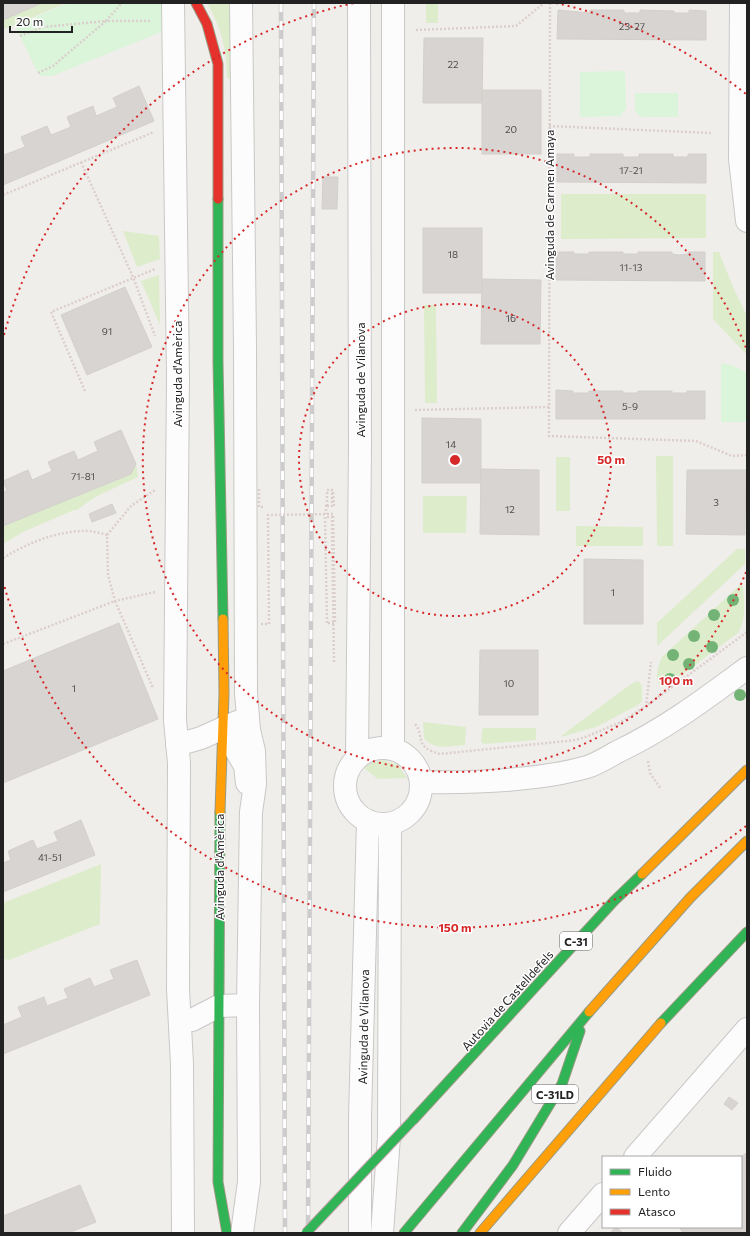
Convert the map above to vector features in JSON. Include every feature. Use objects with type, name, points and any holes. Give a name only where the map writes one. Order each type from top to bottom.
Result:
[{"type":"main road","name":"Avinguda d'Amèrica","points":[[196,3],[207,24],[218,64],[218,361],[223,728],[220,766],[218,1182],[227,1233]]},
{"type":"main road","name":"Autovia de Castelldefels","points":[[306,1233],[413,1120],[614,901],[747,770]]},
{"type":"main road","points":[[404,1233],[585,1017],[690,898],[747,841]]},
{"type":"main road","points":[[480,1233],[660,1024],[747,932]]},
{"type":"main road","name":"C-31LD","points":[[462,1233],[513,1165],[562,1084],[585,1017]]},
{"type":"street","name":"Avinguda d'Amèrica","points":[[172,3],[177,234],[178,378],[175,720],[179,763],[178,989],[180,1022],[183,1233]]},
{"type":"street","name":"Avinguda d'Amèrica","points":[[241,3],[248,717],[254,751],[255,778],[251,812],[248,1005],[249,1182],[242,1233]]},
{"type":"street","name":"Avinguda de Vilanova","points":[[357,757],[360,447],[359,3]]},
{"type":"street","points":[[392,3],[393,749]]},
{"type":"street","points":[[741,3],[744,29],[740,158],[747,221]]},
{"type":"street","points":[[421,782],[461,783],[531,777],[588,766],[646,738],[696,705],[747,668]]},
{"type":"street","points":[[177,745],[200,738],[248,717]]},
{"type":"street","name":"Avinguda d'Amèrica","points":[[223,728],[245,766],[251,812]]},
{"type":"street","points":[[374,749],[393,749],[403,754],[413,762],[421,782],[420,796],[415,806],[406,816],[390,824],[376,824],[357,814],[347,800],[344,787],[349,768],[357,757],[374,749]]},
{"type":"street","name":"Avinguda de Vilanova","points":[[360,1233],[360,1117],[368,821]]},
{"type":"street","points":[[382,1233],[389,1136],[390,824]]},
{"type":"street","points":[[180,1022],[192,1020],[219,1006],[248,1005]]},
{"type":"street","points":[[636,1156],[747,1029]]},
{"type":"street","points":[[569,1233],[602,1195]]},
{"type":"path","points":[[38,73],[53,66],[106,21],[122,3]]},
{"type":"path","points":[[416,30],[516,26],[544,3]]},
{"type":"path","name":"Avinguda de Carmen Amaya","points":[[550,3],[549,436],[696,441],[732,456],[747,455]]},
{"type":"path","points":[[20,36],[43,27],[106,21],[155,21]]},
{"type":"path","points":[[549,126],[711,133]]},
{"type":"path","points":[[3,194],[157,130]]},
{"type":"path","points":[[81,162],[133,278],[157,343]]},
{"type":"path","points":[[85,391],[51,312],[158,267]]},
{"type":"path","points":[[392,411],[549,407]]},
{"type":"path","points":[[151,683],[115,601],[108,575],[107,534],[131,506],[156,489]]},
{"type":"path","points":[[326,514],[325,489],[332,489],[332,494],[332,500],[332,506],[327,506],[327,490],[333,490],[334,506]]},
{"type":"path","points":[[259,490],[259,507],[264,507]]},
{"type":"path","points":[[261,624],[269,624],[268,515],[333,514],[335,623],[327,624],[325,517],[332,517],[334,663]]},
{"type":"path","points":[[3,558],[20,548],[59,534],[83,531],[107,534]]},
{"type":"path","points":[[3,644],[115,601],[156,591]]},
{"type":"path","points":[[414,722],[418,727],[420,741],[430,751],[440,754],[576,740],[621,722],[646,706],[747,632]]},
{"type":"path","points":[[646,706],[651,662]]},
{"type":"path","points":[[650,773],[661,789]]},
{"type":"green space","points":[[42,3],[66,3],[3,30],[3,20]]},
{"type":"green space","points":[[68,3],[162,3],[161,32],[52,76],[42,76],[38,73],[15,26]]},
{"type":"green space","points":[[207,3],[233,3],[233,78],[227,78],[226,58],[222,39],[216,21]]},
{"type":"green space","points":[[426,3],[438,3],[438,23],[426,23]]},
{"type":"green space","points":[[625,71],[626,109],[620,116],[580,117],[580,72]]},
{"type":"green space","points":[[635,93],[678,93],[678,117],[641,117],[635,111]]},
{"type":"green space","points":[[561,194],[706,194],[706,238],[561,239]]},
{"type":"green space","points":[[123,231],[159,236],[160,259],[137,267]]},
{"type":"green space","points":[[713,252],[719,252],[733,287],[747,316],[747,355],[713,319]]},
{"type":"green space","points":[[159,275],[160,325],[141,281]]},
{"type":"green space","points":[[424,305],[436,305],[437,403],[425,403]]},
{"type":"green space","points":[[721,363],[732,365],[747,373],[747,422],[721,422]]},
{"type":"green space","points":[[656,456],[673,456],[673,546],[657,546]]},
{"type":"green space","points":[[556,457],[570,457],[570,511],[556,511]]},
{"type":"green space","points":[[136,464],[138,477],[95,497],[77,510],[23,532],[3,544],[3,526],[131,474]]},
{"type":"green space","points":[[423,496],[467,496],[466,533],[423,533]]},
{"type":"green space","points":[[576,526],[643,527],[643,546],[576,546]]},
{"type":"green space","points":[[737,549],[745,549],[745,564],[657,646],[657,623]]},
{"type":"green space","points":[[740,585],[743,586],[744,616],[738,633],[668,685],[663,687],[660,685],[657,674],[662,657]]},
{"type":"green space","points":[[638,681],[642,686],[642,701],[638,705],[596,727],[561,737],[631,684]]},
{"type":"green space","points":[[423,722],[466,727],[465,745],[443,747],[433,745],[424,738]]},
{"type":"green space","points":[[536,728],[536,740],[484,744],[481,742],[482,729]]},
{"type":"green space","points":[[384,760],[398,765],[407,778],[378,779],[364,768],[371,763]]},
{"type":"green space","points":[[101,864],[100,924],[9,960],[3,959],[3,903]]},
{"type":"building","points":[[3,3],[42,3],[3,20]]},
{"type":"building","points":[[558,10],[590,13],[590,10],[624,10],[624,13],[640,13],[640,10],[674,11],[674,13],[689,13],[689,10],[706,11],[706,40],[557,39]]},
{"type":"building","points":[[424,38],[483,38],[482,103],[423,103]]},
{"type":"building","points":[[139,86],[154,121],[3,185],[3,153],[4,155],[25,147],[21,137],[47,126],[51,135],[71,127],[67,117],[93,106],[96,116],[117,107],[113,98]]},
{"type":"building","points":[[482,90],[541,90],[541,154],[482,154]]},
{"type":"building","points":[[557,154],[574,154],[574,157],[590,157],[590,154],[623,154],[623,157],[639,157],[639,154],[673,154],[673,157],[688,157],[688,154],[706,154],[706,183],[557,182]]},
{"type":"building","points":[[323,177],[338,177],[337,209],[322,209]]},
{"type":"building","points":[[423,228],[482,228],[482,293],[423,293]]},
{"type":"building","points":[[556,252],[589,254],[589,252],[623,252],[623,254],[638,254],[638,252],[672,252],[672,254],[679,255],[688,254],[688,252],[705,252],[705,281],[556,280]]},
{"type":"building","points":[[482,279],[541,280],[540,344],[481,344]]},
{"type":"building","points":[[125,287],[152,347],[87,375],[61,315]]},
{"type":"building","points":[[556,390],[573,391],[573,393],[589,393],[589,391],[623,391],[623,393],[638,393],[638,391],[672,391],[672,393],[687,393],[687,391],[705,391],[705,419],[556,419]]},
{"type":"building","points":[[422,418],[481,419],[481,483],[422,483]]},
{"type":"building","points":[[121,430],[136,464],[131,474],[3,526],[3,492],[7,491],[3,481],[28,470],[32,480],[52,471],[48,462],[74,451],[78,460],[98,451],[94,442]]},
{"type":"building","points":[[481,469],[539,470],[539,535],[480,534]]},
{"type":"building","points":[[687,470],[746,470],[745,535],[686,534]]},
{"type":"building","points":[[112,504],[116,513],[92,522],[89,514]]},
{"type":"building","points":[[584,559],[643,560],[643,624],[584,624]]},
{"type":"building","points":[[119,623],[158,719],[3,783],[3,671]]},
{"type":"building","points":[[480,650],[538,650],[538,715],[479,715]]},
{"type":"building","points":[[81,820],[95,855],[3,892],[3,863],[11,860],[8,851],[33,840],[37,849],[58,841],[54,832]]},
{"type":"building","points":[[137,960],[150,995],[3,1054],[3,1025],[22,1017],[18,1007],[44,997],[47,1006],[68,998],[64,989],[90,978],[94,987],[114,979],[110,970]]},
{"type":"building","points":[[729,1097],[738,1103],[732,1110],[724,1104]]},
{"type":"building","points":[[746,1153],[747,1233],[683,1233],[680,1228],[742,1228],[742,1156]]},
{"type":"building","points":[[80,1185],[96,1222],[68,1233],[3,1233],[3,1216]]},
{"type":"building","points":[[615,1228],[617,1228],[623,1233],[610,1233]]},
{"type":"railway","points":[[281,3],[285,1233]]},
{"type":"railway","points":[[308,1233],[314,3]]},
{"type":"traffic: fast","points":[[218,199],[218,361],[223,619]]},
{"type":"traffic: fast","points":[[220,812],[218,1182],[227,1233]]},
{"type":"traffic: fast","points":[[413,1120],[614,901],[642,874]]},
{"type":"traffic: fast","points":[[661,1023],[747,932]]},
{"type":"traffic: fast","points":[[404,1233],[589,1012]]},
{"type":"traffic: fast","points":[[462,1233],[513,1165],[562,1084],[580,1031]]},
{"type":"traffic: fast","points":[[306,1233],[413,1120]]},
{"type":"traffic: slow","points":[[220,812],[224,694],[223,619]]},
{"type":"traffic: slow","points":[[642,874],[747,770]]},
{"type":"traffic: slow","points":[[589,1012],[690,898],[747,841]]},
{"type":"traffic: slow","points":[[480,1233],[661,1023]]},
{"type":"traffic: jam","points":[[196,3],[207,24],[218,64],[218,199]]}]
